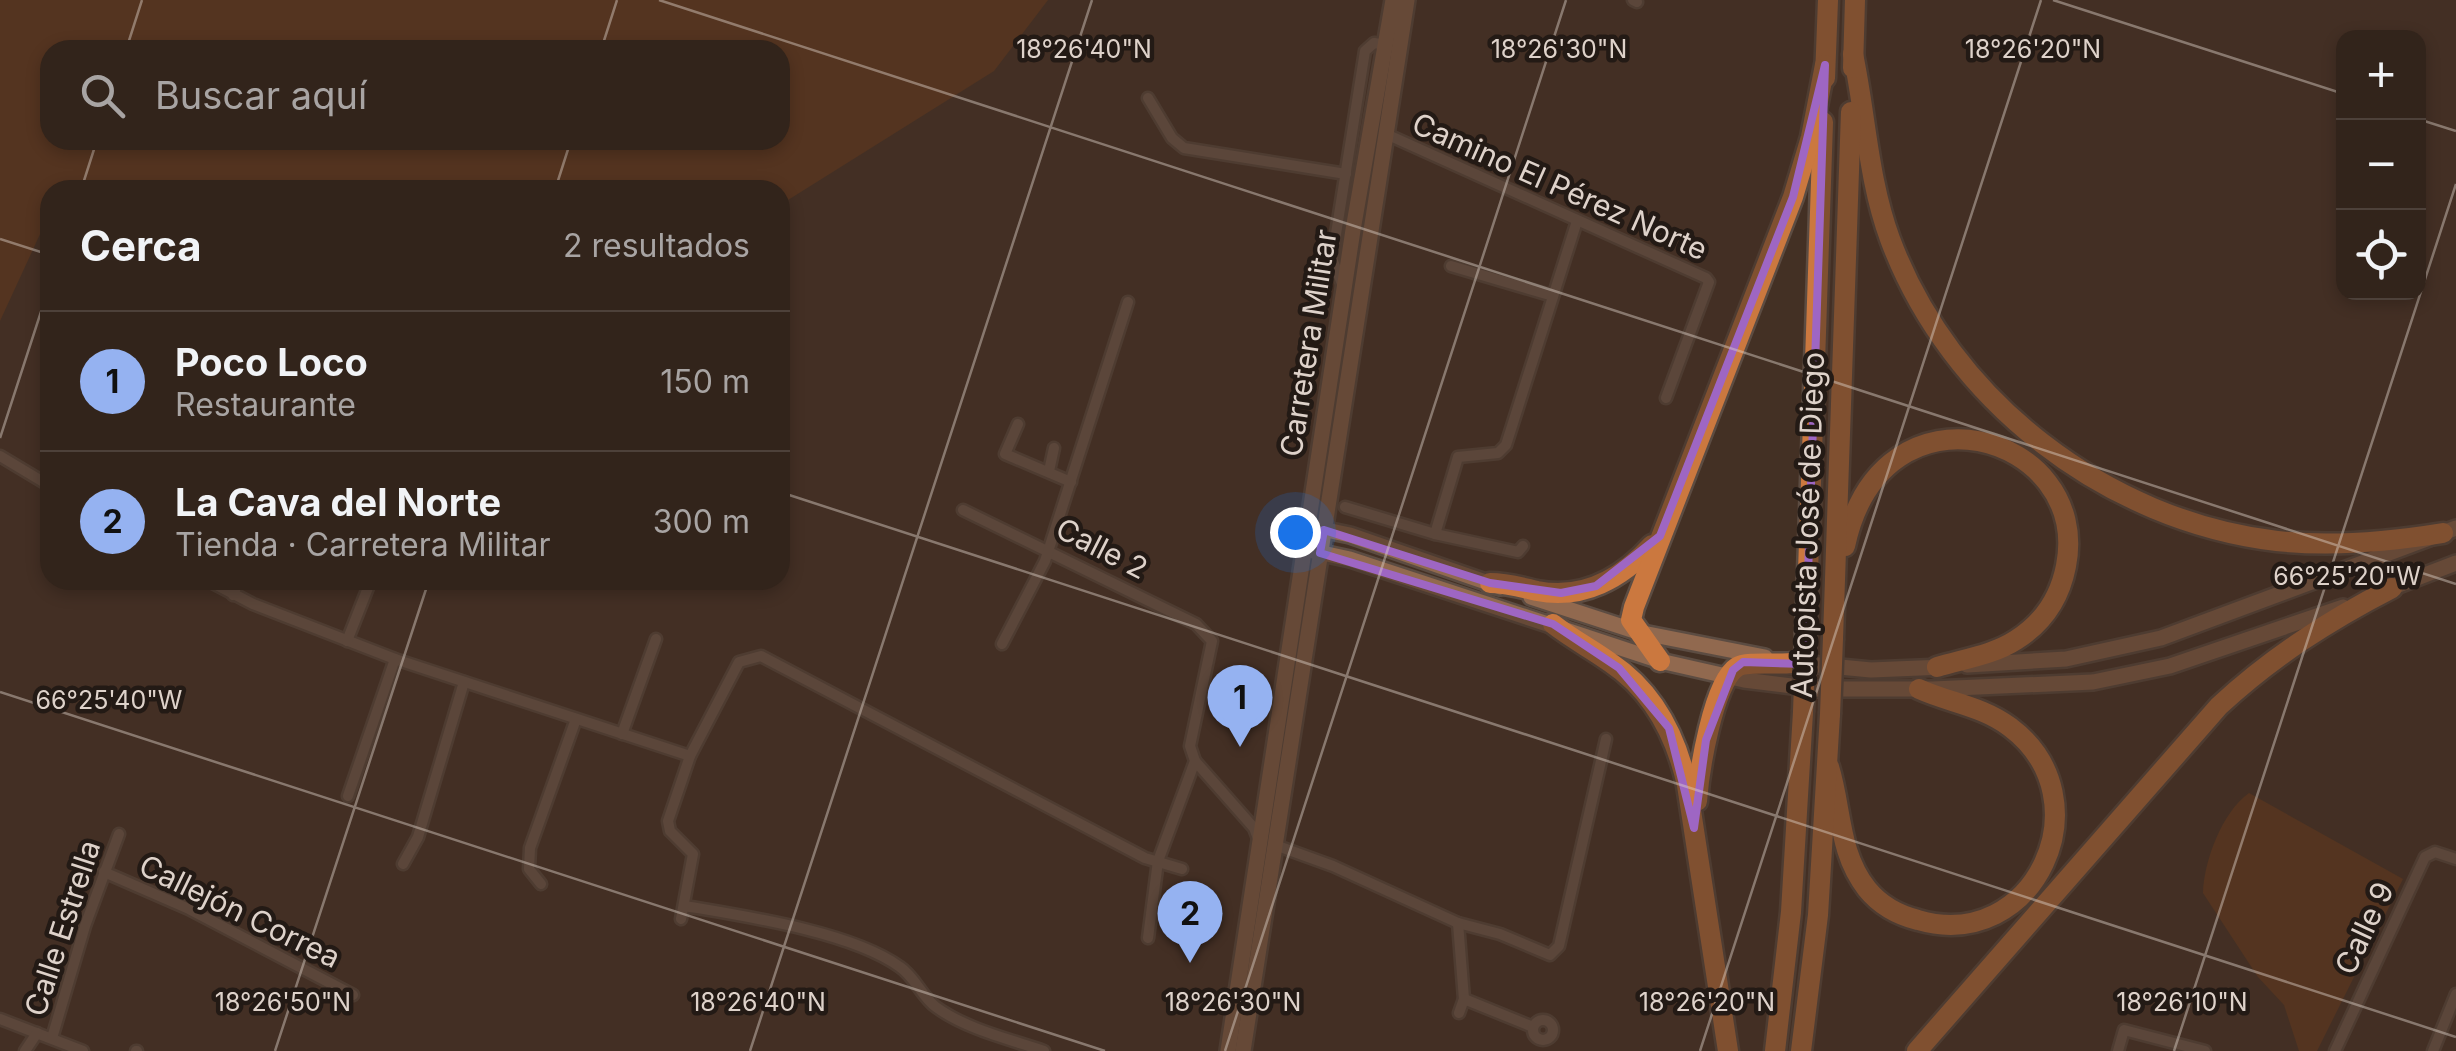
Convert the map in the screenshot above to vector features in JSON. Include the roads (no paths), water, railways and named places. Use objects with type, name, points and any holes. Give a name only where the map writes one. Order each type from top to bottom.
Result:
[{"type":"highway","name":"Autopista José de Diego","points":[[1775,1051],[1792,912],[1804,712],[1828,0]]},
{"type":"highway","name":"Autopista José de Diego","points":[[1802,1051],[1818,915],[1829,767],[1855,0]]},
{"type":"highway","points":[[1854,54],[1873,180],[1899,260],[1926,312],[1964,366],[2033,436],[2112,489],[2205,526],[2273,540],[2337,544],[2400,540],[2450,531]]},
{"type":"highway","points":[[1660,661],[1631,620],[1793,197],[1826,65]]},
{"type":"highway","points":[[1835,592],[1858,503],[1868,486],[1894,459],[1925,444],[1958,439],[1988,443],[2019,457],[2045,480],[2061,510],[2068,541],[2060,588],[2037,622],[2012,642],[1937,667]]},
{"type":"highway","points":[[1490,583],[1513,583],[1549,592],[1584,590],[1608,582],[1633,565],[1660,536]]},
{"type":"highway","points":[[1917,1051],[2219,706],[2306,636],[2392,588]]},
{"type":"highway","points":[[1553,624],[1619,668],[1660,714],[1681,758],[1728,1051]]},
{"type":"highway","points":[[1694,828],[1706,740],[1729,676],[1741,664],[1792,663]]},
{"type":"highway","points":[[1829,767],[1848,855],[1865,886],[1886,906],[1921,922],[1963,924],[2001,910],[2023,894],[2040,872],[2054,834],[2054,795],[2043,764],[2023,738],[1992,714],[1920,689]]},
{"type":"main road","name":"Carretera Militar","points":[[1243,1051],[1268,846],[1312,551],[1408,0]]},
{"type":"main road","name":"Carretera Militar","points":[[1316,528],[1344,288],[1390,4]]},
{"type":"main road","points":[[1316,528],[1638,632],[1792,663],[1871,670],[2066,660],[2161,638],[2450,531]]},
{"type":"main road","points":[[1312,551],[1350,559],[1660,661],[1816,689],[2092,682],[2170,666],[2306,621],[2456,564]]},
{"type":"main road","name":"Carretera Militar","points":[[1228,1051],[1268,846]]},
{"type":"street","points":[[1344,288],[1332,259],[1365,52],[1374,43],[1386,44]]},
{"type":"street","points":[[1148,98],[1172,138],[1184,148],[1346,174]]},
{"type":"street","name":"Camino El Pérez Norte","points":[[1386,134],[1706,278],[1708,282],[1666,398]]},
{"type":"street","points":[[1435,534],[1458,457],[1498,453],[1506,444],[1577,221]]},
{"type":"street","points":[[1451,266],[1554,296]]},
{"type":"street","points":[[1002,644],[1049,550],[1128,302]]},
{"type":"street","points":[[1018,424],[1005,454],[1070,482]]},
{"type":"street","points":[[1049,472],[1054,448]]},
{"type":"street","points":[[0,456],[40,480]]},
{"type":"street","points":[[1346,507],[1435,534],[1518,552],[1523,546]]},
{"type":"street","name":"Calle 2","points":[[963,510],[1196,624],[1212,641],[1190,746],[1195,760]]},
{"type":"street","points":[[224,590],[395,658],[690,756]]},
{"type":"street","points":[[233,595],[235,590]]},
{"type":"street","points":[[348,641],[367,590]]},
{"type":"street","points":[[622,734],[656,639]]},
{"type":"street","points":[[682,919],[693,854],[670,831],[668,821],[690,756],[739,662],[761,656],[1145,858],[1182,869]]},
{"type":"street","points":[[348,796],[395,658]]},
{"type":"street","points":[[403,864],[418,837],[464,682]]},
{"type":"street","points":[[541,884],[528,870],[530,848],[576,719]]},
{"type":"street","points":[[1148,938],[1158,861],[1195,760],[1268,846],[1334,866],[1458,924],[1500,934],[1550,954],[1555,952],[1606,739]]},
{"type":"street","name":"Calle Estrella","points":[[52,1038],[84,926],[119,834]]},
{"type":"street","name":"Calle 9","points":[[2335,1051],[2425,857],[2435,852],[2456,859]]},
{"type":"street","name":"Callejón Correa","points":[[104,872],[205,917],[353,995]]},
{"type":"street","points":[[685,906],[776,922],[859,948],[901,967],[935,1007],[969,1024],[1044,1051]]},
{"type":"street","points":[[1458,924],[1464,999],[1459,1012]]},
{"type":"street","points":[[2433,1051],[2456,994]]},
{"type":"street","points":[[1464,999],[1534,1027]]},
{"type":"street","points":[[0,1019],[83,1051]]},
{"type":"street","points":[[2118,1051],[2124,1030],[2205,1051]]},
{"type":"street","points":[[26,1051],[37,1033]]},
{"type":"place","name":"Poco Loco","points":[[1240,747]]},
{"type":"place","name":"La Cava del Norte","points":[[1190,963]]}]
